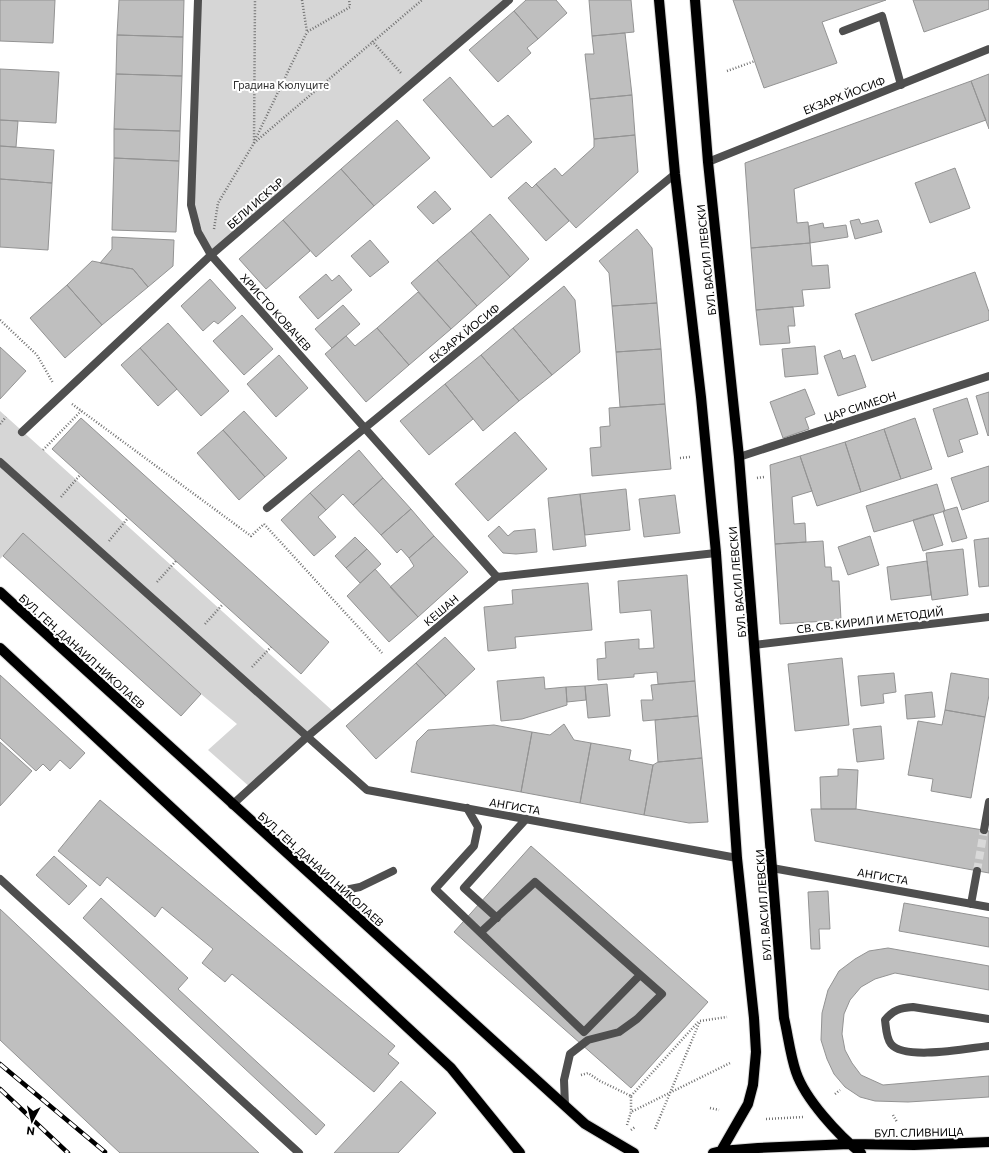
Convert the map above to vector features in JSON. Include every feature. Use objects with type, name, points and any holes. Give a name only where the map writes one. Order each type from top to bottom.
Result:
[{"type":"main road","name":"БУЛ. ВАСИЛ ЛЕВСКИ","points":[[659,0],[675,174],[701,397],[716,553],[737,858],[754,1018],[756,1052],[753,1086],[748,1104],[717,1152]]},
{"type":"main road","name":"БУЛ. ВАСИЛ ЛЕВСКИ","points":[[695,0],[708,162],[738,457],[784,1018],[796,1073],[820,1112],[849,1144],[861,1153]]},
{"type":"main road","name":"БУЛ. ГЕН. ДАНАИЛ НИКОЛАЕВ","points":[[0,592],[232,805],[586,1124],[634,1153]]},
{"type":"main road","points":[[0,648],[451,1068],[520,1153]]},
{"type":"main road","name":"БУЛ. СЛИВНИЦА","points":[[717,1152],[849,1144],[914,1146],[989,1142]]},
{"type":"street","name":"ХРИСТО КОВАЧЕВ","points":[[198,0],[191,205],[198,232],[211,256],[497,577]]},
{"type":"street","name":"БЕЛИ ИСКЪР","points":[[22,432],[211,256],[509,0]]},
{"type":"street","points":[[842,31],[882,16],[901,85]]},
{"type":"street","name":"ЕКЗАРХ ЙОСИФ","points":[[708,162],[989,49]]},
{"type":"street","name":"ЕКЗАРХ ЙОСИФ","points":[[267,508],[675,174]]},
{"type":"street","name":"ЦАР СИМЕОН","points":[[738,457],[989,376]]},
{"type":"street","points":[[0,462],[308,736]]},
{"type":"street","points":[[497,577],[716,553]]},
{"type":"street","name":"КЕШАН","points":[[232,805],[308,736],[497,577]]},
{"type":"street","name":"СВ. СВ. КИРИЛ И МЕТОДИЙ","points":[[754,645],[989,617]]},
{"type":"street","name":"АНГИСТА","points":[[308,736],[367,790],[737,858]]},
{"type":"street","points":[[984,830],[989,802]]},
{"type":"street","points":[[467,808],[478,826],[474,846],[435,889],[584,1032],[640,975]]},
{"type":"street","points":[[497,918],[464,888],[526,819]]},
{"type":"street","name":"АНГИСТА","points":[[772,868],[989,907]]},
{"type":"street","points":[[330,893],[360,887],[393,871]]},
{"type":"street","points":[[971,904],[977,871]]},
{"type":"street","points":[[0,878],[299,1153]]},
{"type":"street","points":[[481,932],[535,882],[662,994],[637,1019],[619,1032],[588,1040],[570,1054],[564,1080],[566,1106]]},
{"type":"street","points":[[989,1019],[913,1007],[901,1008],[891,1012],[886,1020],[887,1035],[891,1044],[902,1051],[933,1052],[989,1046]]},
{"type":"path","points":[[254,142],[255,0]]},
{"type":"path","points":[[302,0],[307,32]]},
{"type":"path","points":[[211,256],[218,203],[254,142],[307,32],[350,7],[349,0]]},
{"type":"path","points":[[254,142],[422,0]]},
{"type":"path","points":[[372,41],[411,83]]},
{"type":"path","points":[[727,71],[755,61]]},
{"type":"path","points":[[0,320],[37,355],[60,396],[251,536],[264,524],[267,508]]},
{"type":"path","points":[[43,450],[81,411]]},
{"type":"path","points":[[0,424],[6,417]]},
{"type":"path","points":[[680,458],[696,457]]},
{"type":"path","points":[[51,507],[80,475]]},
{"type":"path","points":[[755,478],[764,477]]},
{"type":"path","points":[[101,552],[128,518]]},
{"type":"path","points":[[264,524],[393,665]]},
{"type":"path","points":[[147,593],[176,561]]},
{"type":"path","points":[[195,635],[223,604]]},
{"type":"path","points":[[242,677],[271,647]]},
{"type":"path","points":[[627,1125],[631,1112],[631,1096],[700,1021],[727,1017]]},
{"type":"path","points":[[655,1129],[700,1021]]},
{"type":"path","points":[[631,1112],[730,1063]]},
{"type":"path","points":[[576,1076],[588,1073],[600,1081],[631,1096]]},
{"type":"path","points":[[835,1094],[840,1090]]},
{"type":"path","points":[[710,1108],[720,1110]]},
{"type":"path","points":[[893,1115],[897,1122]]},
{"type":"path","points":[[766,1119],[810,1117]]},
{"type":"path","points":[[631,1130],[635,1127]]},
{"type":"green space","name":"Градина Кюлуците","points":[[199,0],[508,0],[211,254],[193,206]]},
{"type":"green space","points":[[0,411],[335,713],[251,788],[208,750],[237,724],[201,694],[24,534],[0,559]]},
{"type":"building","points":[[0,0],[55,0],[53,43],[0,41]]},
{"type":"building","points":[[119,0],[184,0],[183,37],[117,35]]},
{"type":"building","points":[[526,0],[556,0],[567,13],[538,39],[514,11]]},
{"type":"building","points":[[589,0],[631,0],[634,32],[592,36]]},
{"type":"building","points":[[733,0],[886,0],[822,22],[837,63],[764,88]]},
{"type":"building","points":[[913,0],[989,0],[989,9],[924,32]]},
{"type":"building","points":[[514,11],[538,39],[527,48],[531,53],[498,82],[469,50]]},
{"type":"building","points":[[625,33],[632,95],[590,99],[585,54],[594,54],[592,36]]},
{"type":"building","points":[[117,35],[183,37],[182,76],[116,74]]},
{"type":"building","points":[[0,69],[59,72],[56,123],[0,120]]},
{"type":"building","points":[[116,74],[182,76],[180,131],[114,129]]},
{"type":"building","points":[[989,74],[989,129],[971,81]]},
{"type":"building","points":[[450,77],[493,127],[508,115],[532,142],[491,178],[423,100]]},
{"type":"building","points":[[971,81],[986,120],[794,189],[797,223],[808,222],[810,243],[751,248],[745,163]]},
{"type":"building","points":[[632,95],[635,135],[594,139],[590,99]]},
{"type":"building","points":[[0,120],[18,121],[16,147],[0,146]]},
{"type":"building","points":[[397,120],[430,158],[374,206],[341,169]]},
{"type":"building","points":[[114,129],[180,131],[179,161],[114,158]]},
{"type":"building","points":[[635,135],[638,172],[576,228],[536,184],[555,168],[562,176],[594,147],[594,139]]},
{"type":"building","points":[[0,146],[54,150],[52,183],[0,179]]},
{"type":"building","points":[[114,158],[179,161],[176,232],[112,230]]},
{"type":"building","points":[[955,168],[970,208],[930,223],[915,183]]},
{"type":"building","points":[[341,169],[374,206],[316,257],[283,220]]},
{"type":"building","points":[[0,179],[52,183],[48,250],[0,247]]},
{"type":"building","points":[[526,182],[532,188],[536,184],[569,221],[546,241],[508,198]]},
{"type":"building","points":[[435,191],[451,209],[433,224],[417,207]]},
{"type":"building","points":[[490,214],[529,259],[510,277],[471,231]]},
{"type":"building","points":[[859,219],[861,224],[878,220],[882,232],[855,239],[850,221]]},
{"type":"building","points":[[283,220],[310,251],[266,289],[239,259]]},
{"type":"building","points":[[823,223],[824,228],[846,225],[848,237],[810,243],[809,226]]},
{"type":"building","points":[[637,229],[652,248],[657,303],[612,306],[609,273],[599,261]]},
{"type":"building","points":[[471,231],[510,277],[477,306],[437,260]]},
{"type":"building","points":[[112,237],[174,240],[173,266],[148,287],[133,269],[100,263],[112,249]]},
{"type":"building","points":[[370,240],[389,262],[370,277],[351,256]]},
{"type":"building","points":[[810,243],[812,266],[828,265],[830,288],[802,290],[804,306],[756,310],[751,248]]},
{"type":"building","points":[[437,260],[477,306],[451,329],[411,283]]},
{"type":"building","points":[[92,261],[133,269],[148,287],[102,325],[67,285]]},
{"type":"building","points":[[975,272],[989,312],[989,320],[872,361],[855,314]]},
{"type":"building","points":[[326,274],[332,281],[339,275],[352,290],[318,319],[299,297]]},
{"type":"building","points":[[210,279],[236,308],[218,324],[214,321],[203,331],[181,306]]},
{"type":"building","points":[[67,285],[102,325],[65,358],[30,318]]},
{"type":"building","points":[[564,286],[575,300],[580,352],[552,375],[513,328]]},
{"type":"building","points":[[418,292],[451,329],[409,365],[377,328]]},
{"type":"building","points":[[657,303],[661,349],[616,352],[612,306]]},
{"type":"building","points":[[343,305],[360,324],[332,348],[315,329]]},
{"type":"building","points":[[793,307],[795,326],[788,326],[790,343],[760,345],[756,310]]},
{"type":"building","points":[[242,315],[273,349],[244,375],[213,341]]},
{"type":"building","points":[[168,323],[229,391],[201,416],[140,348]]},
{"type":"building","points":[[377,328],[409,365],[366,402],[325,354],[346,336],[355,346]]},
{"type":"building","points":[[513,328],[552,375],[519,401],[481,355]]},
{"type":"building","points":[[815,346],[818,374],[785,377],[782,349]]},
{"type":"building","points":[[0,347],[26,371],[0,399]]},
{"type":"building","points":[[140,348],[177,389],[158,406],[121,365]]},
{"type":"building","points":[[661,349],[665,404],[620,407],[616,352]]},
{"type":"building","points":[[840,350],[843,359],[855,355],[866,387],[838,396],[824,356]]},
{"type":"building","points":[[279,355],[308,388],[276,417],[247,384]]},
{"type":"building","points":[[481,355],[519,401],[483,431],[445,384]]},
{"type":"building","points":[[445,384],[473,419],[429,455],[400,421]]},
{"type":"building","points":[[805,389],[815,414],[805,418],[809,429],[783,438],[770,402]]},
{"type":"building","points":[[989,392],[989,435],[988,436],[976,396]]},
{"type":"building","points":[[967,398],[978,434],[959,440],[963,452],[948,457],[933,409]]},
{"type":"building","points":[[665,404],[671,469],[592,476],[590,448],[601,447],[600,427],[610,426],[609,408]]},
{"type":"building","points":[[244,411],[287,458],[265,477],[223,430]]},
{"type":"building","points":[[81,418],[329,642],[301,674],[52,449]]},
{"type":"building","points":[[915,418],[932,469],[901,479],[884,429]]},
{"type":"building","points":[[884,429],[901,479],[861,492],[845,442]]},
{"type":"building","points":[[223,430],[265,477],[239,500],[197,453]]},
{"type":"building","points":[[515,432],[547,469],[488,521],[455,484]]},
{"type":"building","points":[[845,442],[861,492],[817,506],[800,456]]},
{"type":"building","points":[[359,450],[383,478],[353,505],[343,494],[326,510],[310,493]]},
{"type":"building","points":[[800,456],[812,491],[792,497],[794,524],[805,523],[806,542],[775,544],[770,465]]},
{"type":"building","points":[[989,466],[989,501],[962,510],[951,478]]},
{"type":"building","points":[[383,478],[411,509],[381,535],[353,505]]},
{"type":"building","points":[[937,484],[945,511],[874,532],[866,506]]},
{"type":"building","points":[[626,489],[630,530],[585,535],[580,494]]},
{"type":"building","points":[[310,493],[326,510],[318,517],[336,537],[314,556],[281,520]]},
{"type":"building","points":[[580,494],[586,546],[553,550],[548,498]]},
{"type":"building","points":[[675,495],[680,533],[644,537],[639,499]]},
{"type":"building","points":[[957,507],[967,538],[952,542],[943,511]]},
{"type":"building","points":[[411,509],[434,536],[409,558],[401,549],[397,553],[381,535]]},
{"type":"building","points":[[933,514],[943,545],[923,551],[913,520]]},
{"type":"building","points":[[499,526],[508,536],[514,531],[535,529],[537,552],[516,554],[503,553],[488,536]]},
{"type":"building","points":[[23,533],[201,694],[181,716],[3,556]]},
{"type":"building","points":[[434,536],[468,572],[418,617],[390,587],[414,566],[409,558]]},
{"type":"building","points":[[870,536],[879,565],[848,575],[838,547]]},
{"type":"building","points":[[355,537],[367,549],[346,568],[335,556]]},
{"type":"building","points":[[989,538],[989,586],[979,587],[974,540]]},
{"type":"building","points":[[823,541],[825,567],[831,567],[832,581],[839,581],[841,620],[780,624],[775,544]]},
{"type":"building","points":[[367,549],[381,564],[360,583],[346,568]]},
{"type":"building","points":[[963,549],[968,595],[932,600],[926,553]]},
{"type":"building","points":[[927,561],[931,595],[891,600],[887,567]]},
{"type":"building","points":[[375,569],[418,617],[389,642],[347,596]]},
{"type":"building","points":[[687,575],[695,681],[658,684],[657,672],[634,674],[634,677],[598,680],[597,659],[606,658],[605,642],[639,639],[639,649],[654,648],[651,610],[620,613],[618,581]]},
{"type":"building","points":[[588,583],[592,630],[515,637],[516,648],[488,651],[484,607],[513,604],[512,590]]},
{"type":"building","points":[[445,637],[475,669],[446,696],[416,663]]},
{"type":"building","points":[[842,658],[849,725],[795,731],[788,664]]},
{"type":"building","points":[[416,663],[446,696],[376,759],[346,726]]},
{"type":"building","points":[[894,673],[896,692],[883,694],[884,703],[861,706],[858,676]]},
{"type":"building","points":[[951,673],[989,679],[989,695],[985,717],[945,710]]},
{"type":"building","points":[[0,675],[85,753],[70,769],[60,760],[50,771],[43,764],[36,771],[0,738]]},
{"type":"building","points":[[544,677],[545,689],[566,687],[567,705],[522,719],[501,721],[497,681]]},
{"type":"building","points":[[695,681],[698,716],[643,721],[641,700],[653,700],[651,685]]},
{"type":"building","points":[[607,684],[610,716],[588,718],[585,686]]},
{"type":"building","points":[[585,686],[586,700],[567,702],[566,687]]},
{"type":"building","points":[[932,692],[935,717],[907,719],[905,695]]},
{"type":"building","points":[[945,710],[985,717],[971,798],[931,791],[933,779],[908,775],[918,721],[942,725]]},
{"type":"building","points":[[698,716],[702,758],[658,762],[655,720]]},
{"type":"building","points":[[564,724],[574,740],[591,743],[580,803],[521,792],[532,732],[550,735]]},
{"type":"building","points":[[494,725],[532,732],[521,792],[411,772],[417,741],[428,730]]},
{"type":"building","points":[[881,726],[884,759],[857,762],[853,729]]},
{"type":"building","points":[[0,742],[32,771],[0,806]]},
{"type":"building","points":[[591,743],[631,750],[629,760],[653,765],[644,815],[580,803]]},
{"type":"building","points":[[702,758],[708,822],[689,823],[644,815],[653,765],[658,762]]},
{"type":"building","points":[[838,769],[858,770],[856,809],[821,809],[820,777],[838,776]]},
{"type":"building","points":[[100,800],[395,1046],[388,1054],[399,1063],[374,1092],[232,974],[225,982],[202,963],[213,949],[162,907],[155,917],[107,877],[100,886],[58,851]]},
{"type":"building","points":[[811,809],[856,809],[989,831],[989,873],[815,841]]},
{"type":"building","points":[[531,846],[708,1002],[631,1088],[454,932]]},
{"type":"building","points":[[54,856],[87,886],[69,905],[36,875]]},
{"type":"building","points":[[828,891],[830,929],[819,929],[820,949],[811,949],[808,892]]},
{"type":"building","points":[[101,898],[188,978],[178,989],[325,1125],[316,1135],[83,918]]},
{"type":"building","points":[[904,903],[989,918],[989,947],[899,931]]},
{"type":"building","points":[[0,909],[259,1153],[120,1153],[0,1040]]},
{"type":"building","points":[[888,948],[989,966],[989,990],[895,973],[875,979],[861,987],[850,1000],[844,1014],[842,1034],[845,1050],[852,1063],[861,1075],[883,1085],[989,1076],[989,1097],[908,1102],[875,1101],[860,1097],[845,1087],[834,1074],[821,1040],[822,1013],[828,990],[839,971],[855,959],[869,951]]},
{"type":"building","points":[[401,1081],[436,1113],[398,1153],[334,1153]]},
{"type":"tunnel","points":[[977,871],[984,830]]},
{"type":"railway","points":[[0,1064],[105,1152]]},
{"type":"railway","points":[[0,1089],[68,1153]]}]
